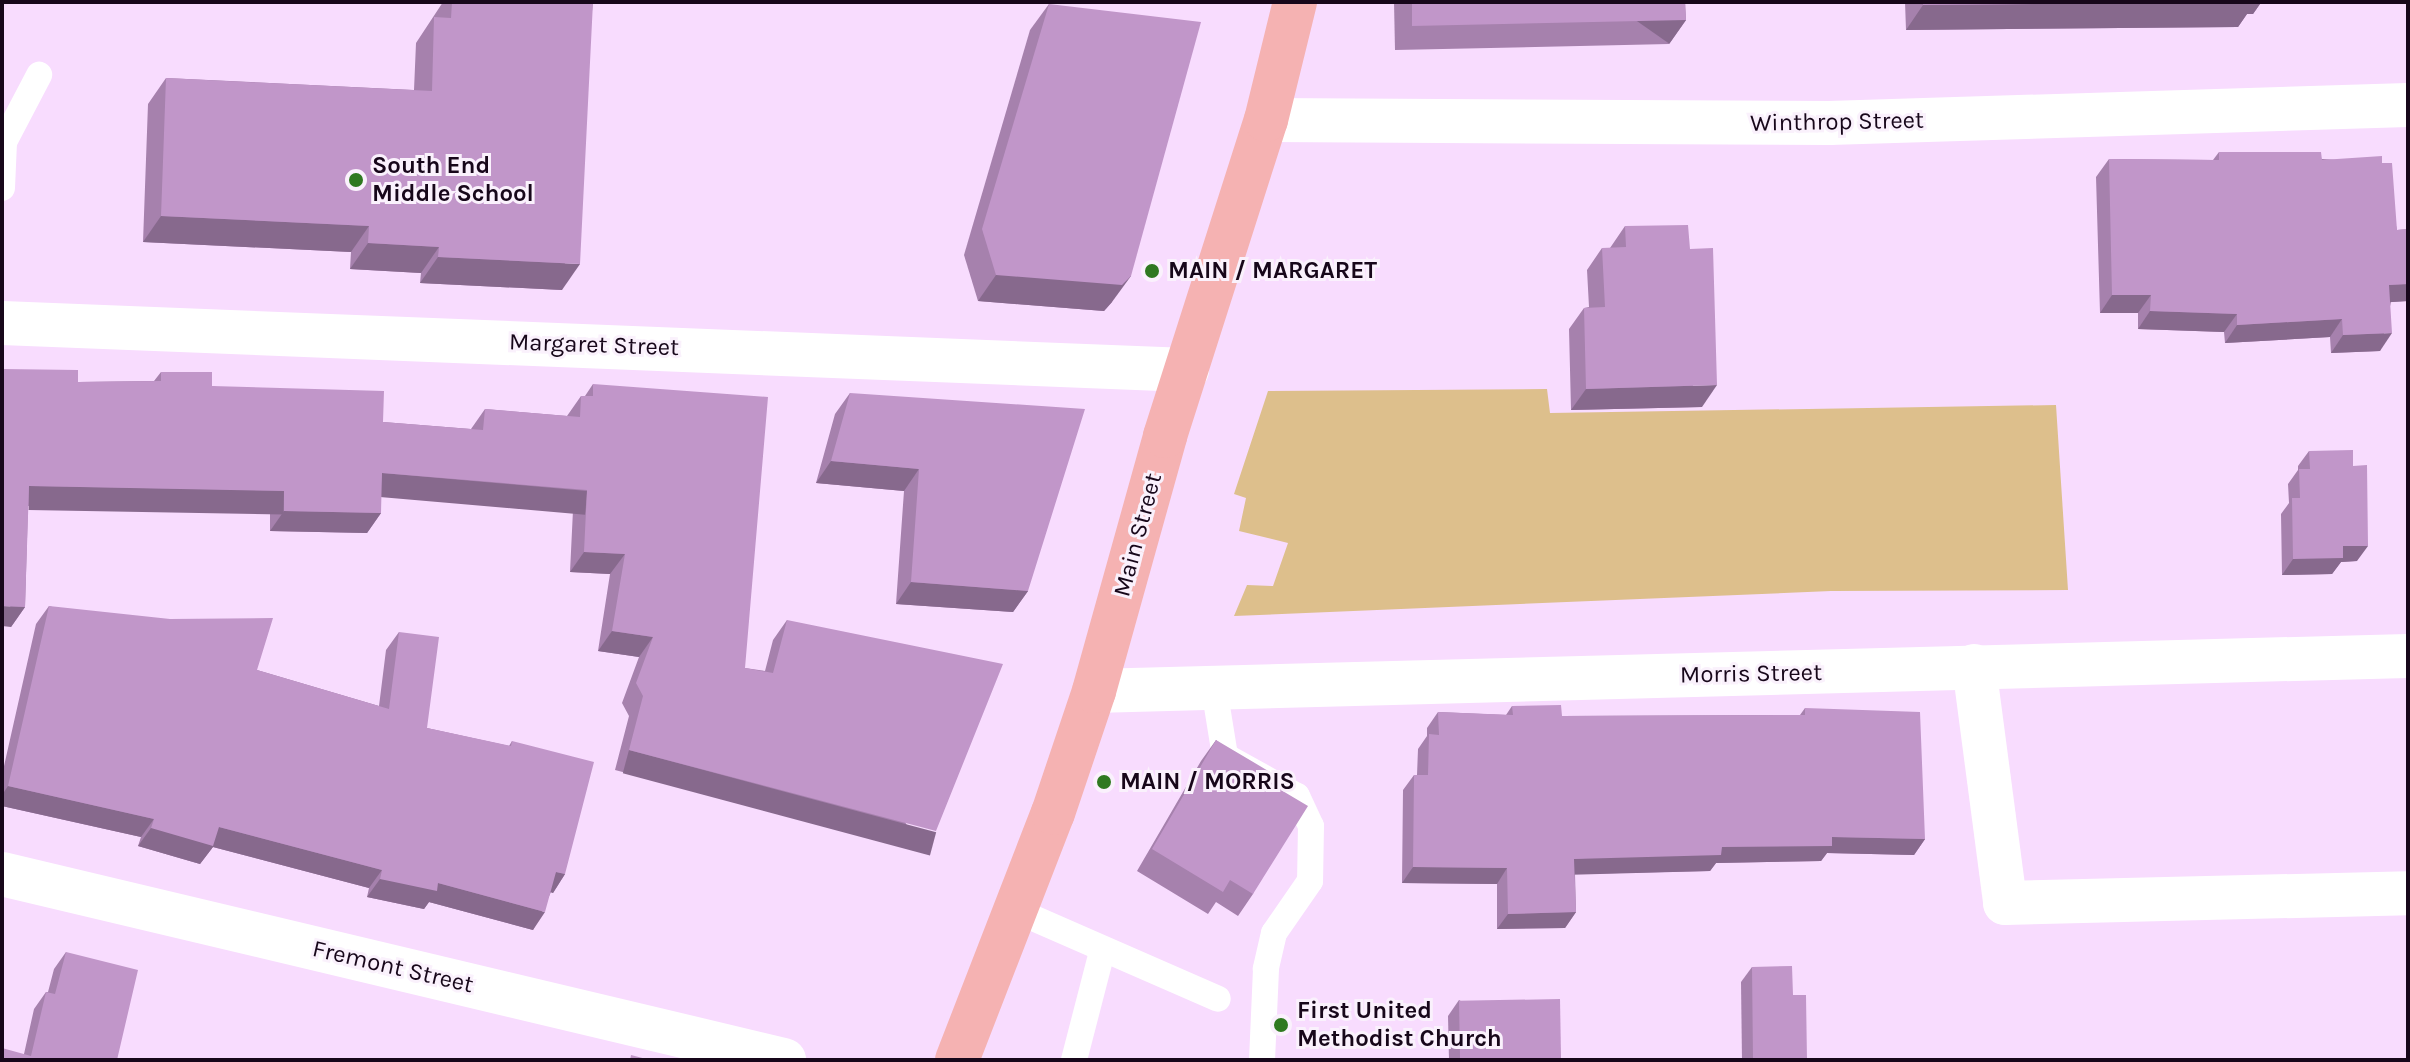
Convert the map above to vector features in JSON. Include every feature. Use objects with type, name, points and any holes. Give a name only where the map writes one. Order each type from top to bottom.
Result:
[{"type":"main road","name":"Main Street","points":[[957,1060],[1017,911],[1094,691],[1187,370],[1266,120],[1295,2]]},
{"type":"street","name":"Winthrop Street","points":[[1266,120],[1829,123],[2408,105]]},
{"type":"street","name":"Margaret Street","points":[[2,323],[1187,370]]},
{"type":"street","name":"Morris Street","points":[[1094,691],[2408,656]]},
{"type":"street","points":[[1974,666],[2005,903],[2408,893]]},
{"type":"street","name":"Fremont Street","points":[[2,874],[784,1060]]},
{"type":"lane","points":[[2,188],[4,142],[39,75]]},
{"type":"lane","points":[[1214,688],[1225,756],[1297,796],[1311,826],[1310,881],[1274,933],[1266,969],[1262,1060]]},
{"type":"lane","points":[[1017,911],[1102,952],[1218,999]]},
{"type":"lane","points":[[1074,1060],[1102,952]]},
{"type":"shaded area","points":[[1547,389],[1550,413],[2056,405],[2068,590],[1831,591],[1234,616],[1247,585],[1273,586],[1288,543],[1239,531],[1246,498],[1234,494],[1268,391]]},
{"type":"building","name":"South End Middle School","points":[[452,2],[593,2],[580,264],[438,257],[439,247],[368,243],[369,226],[161,216],[166,78],[432,91],[434,17],[451,18]]},
{"type":"building","points":[[1412,2],[1685,2],[1686,20],[1412,26]]},
{"type":"building","points":[[1923,2],[2255,2],[1923,5]]},
{"type":"building","points":[[1049,4],[1201,22],[1131,276],[1122,285],[996,275],[982,229]]},
{"type":"building","points":[[2219,152],[2321,152],[2322,160],[2382,156],[2382,163],[2392,163],[2397,230],[2408,229],[2408,284],[2389,285],[2392,333],[2343,335],[2342,319],[2237,325],[2237,314],[2150,311],[2151,295],[2112,295],[2109,159],[2219,160]]},
{"type":"building","points":[[1688,225],[1690,249],[1713,248],[1717,385],[1586,389],[1584,308],[1605,307],[1602,248],[1626,247],[1625,226]]},
{"type":"building","points":[[2,369],[78,370],[78,382],[161,381],[161,372],[212,372],[212,386],[384,391],[383,422],[483,430],[485,409],[580,417],[581,396],[593,396],[593,384],[768,397],[745,668],[773,673],[787,620],[1003,664],[936,831],[629,750],[643,696],[636,683],[653,637],[612,631],[625,554],[584,552],[587,490],[382,473],[381,513],[284,511],[284,491],[29,486],[25,607],[2,606]]},
{"type":"building","points":[[850,393],[1085,409],[1028,591],[911,582],[919,469],[831,461]]},
{"type":"building","points":[[2353,450],[2353,466],[2367,465],[2368,546],[2343,546],[2343,558],[2293,559],[2292,498],[2300,498],[2299,469],[2310,469],[2309,451]]},
{"type":"building","points":[[49,606],[170,619],[273,618],[257,670],[389,709],[399,632],[439,637],[427,728],[511,746],[512,741],[594,762],[565,874],[556,872],[545,912],[438,883],[437,891],[380,879],[382,870],[219,827],[213,846],[151,828],[154,819],[8,786]]},
{"type":"building","points":[[1561,705],[1562,716],[1805,715],[1805,708],[1920,712],[1925,839],[1832,837],[1832,846],[1722,847],[1721,855],[1574,859],[1576,912],[1508,914],[1507,868],[1413,867],[1414,775],[1428,775],[1429,734],[1439,735],[1438,712],[1513,715],[1512,706]]},
{"type":"building","points":[[1216,740],[1287,782],[1281,790],[1308,806],[1253,894],[1230,880],[1223,892],[1152,849]]},
{"type":"building","points":[[66,952],[138,970],[117,1060],[2,1060],[2,1048],[31,1056],[46,992],[55,994]]},
{"type":"building","points":[[1792,966],[1793,995],[1806,995],[1807,1060],[1753,1060],[1752,967]]},
{"type":"building","points":[[1560,999],[1561,1060],[1460,1060],[1459,1001]]},
{"type":"building","points":[[631,1055],[650,1060],[630,1060]]},
{"type":"place","name":"South End Middle School","points":[[356,180]]},
{"type":"place","name":"MAIN / MARGARET","points":[[1152,271]]},
{"type":"place","name":"MAIN / MORRIS","points":[[1104,782]]},
{"type":"place","name":"First United Methodist Church","points":[[1281,1025]]}]
